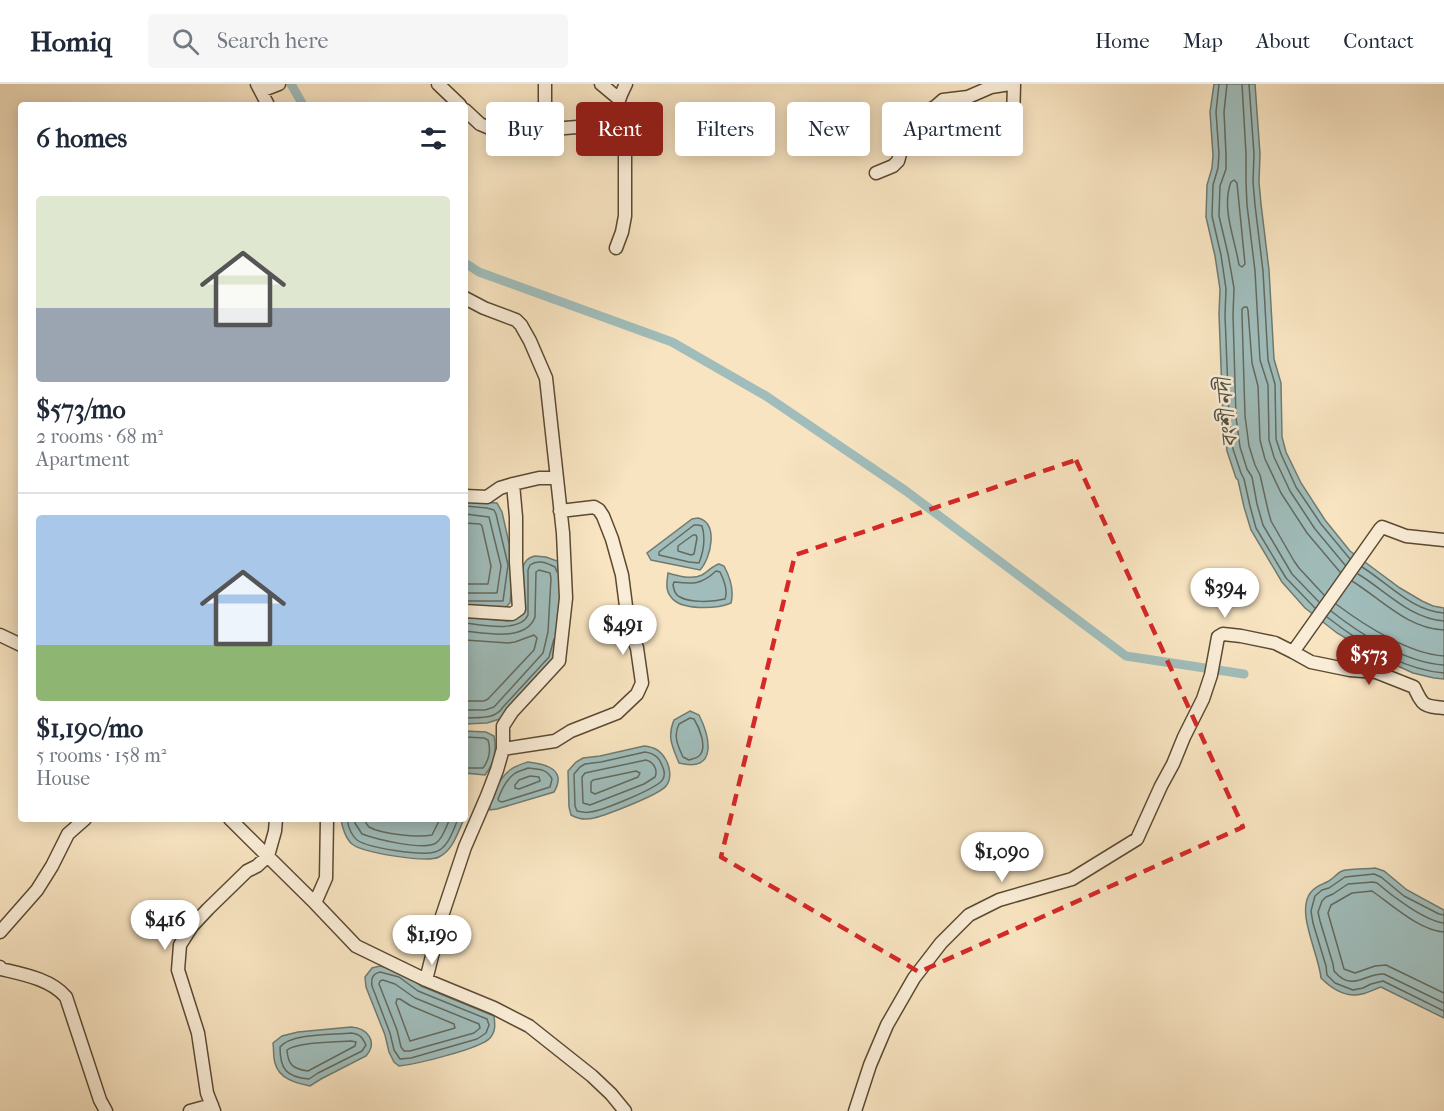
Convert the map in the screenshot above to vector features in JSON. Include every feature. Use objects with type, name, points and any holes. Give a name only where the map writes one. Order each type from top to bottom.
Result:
[{"type":"street","points":[[267,102],[261,88],[279,84]]},
{"type":"street","points":[[438,84],[457,102]]},
{"type":"street","points":[[545,84],[545,102]]},
{"type":"street","points":[[601,84],[619,99]]},
{"type":"street","points":[[618,102],[626,84]]},
{"type":"street","points":[[876,173],[893,166],[898,161],[910,119],[935,107],[943,100],[968,97],[991,87],[1012,84],[1012,102]]},
{"type":"street","points":[[468,113],[486,126]]},
{"type":"street","points":[[616,248],[625,216],[625,156]]},
{"type":"street","points":[[426,980],[445,906],[465,847],[491,787],[503,749],[503,726],[512,712],[559,661],[566,598],[563,533],[546,378],[526,332],[516,320],[483,308],[468,300]]},
{"type":"street","points":[[468,496],[487,497],[500,488],[513,484],[539,478],[556,478]]},
{"type":"street","points":[[468,611],[512,614],[519,609],[513,484]]},
{"type":"street","points":[[503,749],[555,741],[571,731],[617,713],[637,694],[642,683],[638,648],[627,614],[622,575],[603,516],[594,507],[560,511]]},
{"type":"street","points":[[1295,649],[1382,527],[1406,536],[1444,540]]},
{"type":"street","points":[[855,1111],[870,1065],[887,1025],[914,978],[941,943],[969,915],[999,900],[1072,879],[1137,839],[1203,699],[1211,675],[1218,637],[1223,634],[1266,640],[1295,649],[1311,662],[1376,672],[1414,687],[1421,702],[1429,707],[1444,708]]},
{"type":"street","points":[[0,635],[18,644]]},
{"type":"street","points":[[0,932],[37,890],[68,834],[82,822]]},
{"type":"street","points":[[233,822],[356,946],[529,1026],[592,1076],[625,1111]]},
{"type":"street","points":[[190,1111],[213,1108],[207,1093],[198,1034],[178,970],[180,945],[192,926],[207,909],[247,871],[258,866],[268,856],[276,822]]},
{"type":"street","points":[[315,903],[326,878],[327,822]]},
{"type":"street","points":[[0,967],[51,984],[66,996],[100,1100],[106,1111]]},
{"type":"highlighted area","points":[[1076,460],[1243,827],[919,972],[721,857],[795,555]]},
{"type":"water","name":"বংশী নদী","points":[[1214,84],[1255,84],[1260,154],[1259,182],[1269,270],[1274,359],[1281,383],[1282,437],[1286,452],[1301,483],[1325,520],[1350,551],[1400,588],[1433,606],[1444,608],[1444,679],[1413,673],[1376,656],[1337,633],[1305,608],[1282,582],[1251,530],[1238,480],[1227,451],[1223,418],[1220,289],[1206,217],[1207,185],[1213,155],[1210,112]]},
{"type":"water","points":[[468,501],[497,503],[502,512],[514,565],[510,603],[506,607],[468,607]]},
{"type":"water","points":[[698,518],[705,521],[711,533],[710,550],[700,570],[651,560],[647,553],[692,519]]},
{"type":"water","points":[[546,557],[560,562],[565,576],[555,660],[503,718],[487,723],[468,724],[468,617],[508,621],[521,616],[522,569],[530,558]]},
{"type":"water","points":[[719,564],[724,566],[730,579],[731,603],[717,607],[691,607],[676,602],[669,594],[668,573],[694,577],[702,575]]},
{"type":"water","points":[[690,711],[699,715],[708,742],[705,758],[700,763],[692,765],[679,763],[671,737],[674,720]]},
{"type":"water","points":[[468,731],[486,732],[494,736],[494,757],[485,775],[468,773]]},
{"type":"water","points":[[644,746],[657,750],[666,760],[670,773],[666,786],[643,799],[591,819],[571,815],[568,771],[576,762],[583,758]]},
{"type":"water","points":[[528,762],[542,764],[556,773],[558,778],[554,792],[490,810],[493,794],[502,778],[512,769]]},
{"type":"water","points":[[342,822],[463,822],[448,850],[432,859],[409,858],[369,851],[352,844]]},
{"type":"water","points":[[1375,868],[1384,871],[1407,890],[1444,910],[1444,1018],[1381,987],[1350,995],[1335,989],[1321,978],[1309,933],[1307,900],[1315,888],[1342,871]]},
{"type":"water","points":[[380,966],[402,972],[421,986],[494,1016],[495,1027],[492,1035],[474,1047],[399,1066],[389,1052],[385,1035],[366,987],[365,977],[372,968]]},
{"type":"water","points":[[351,1027],[362,1030],[369,1037],[371,1046],[366,1056],[310,1086],[284,1077],[277,1068],[273,1043],[282,1036],[298,1032]]},
{"type":"waterway","points":[[291,84],[301,102]]},
{"type":"waterway","points":[[468,265],[479,272],[672,342],[766,396],[906,491],[1126,656],[1244,674]]}]
